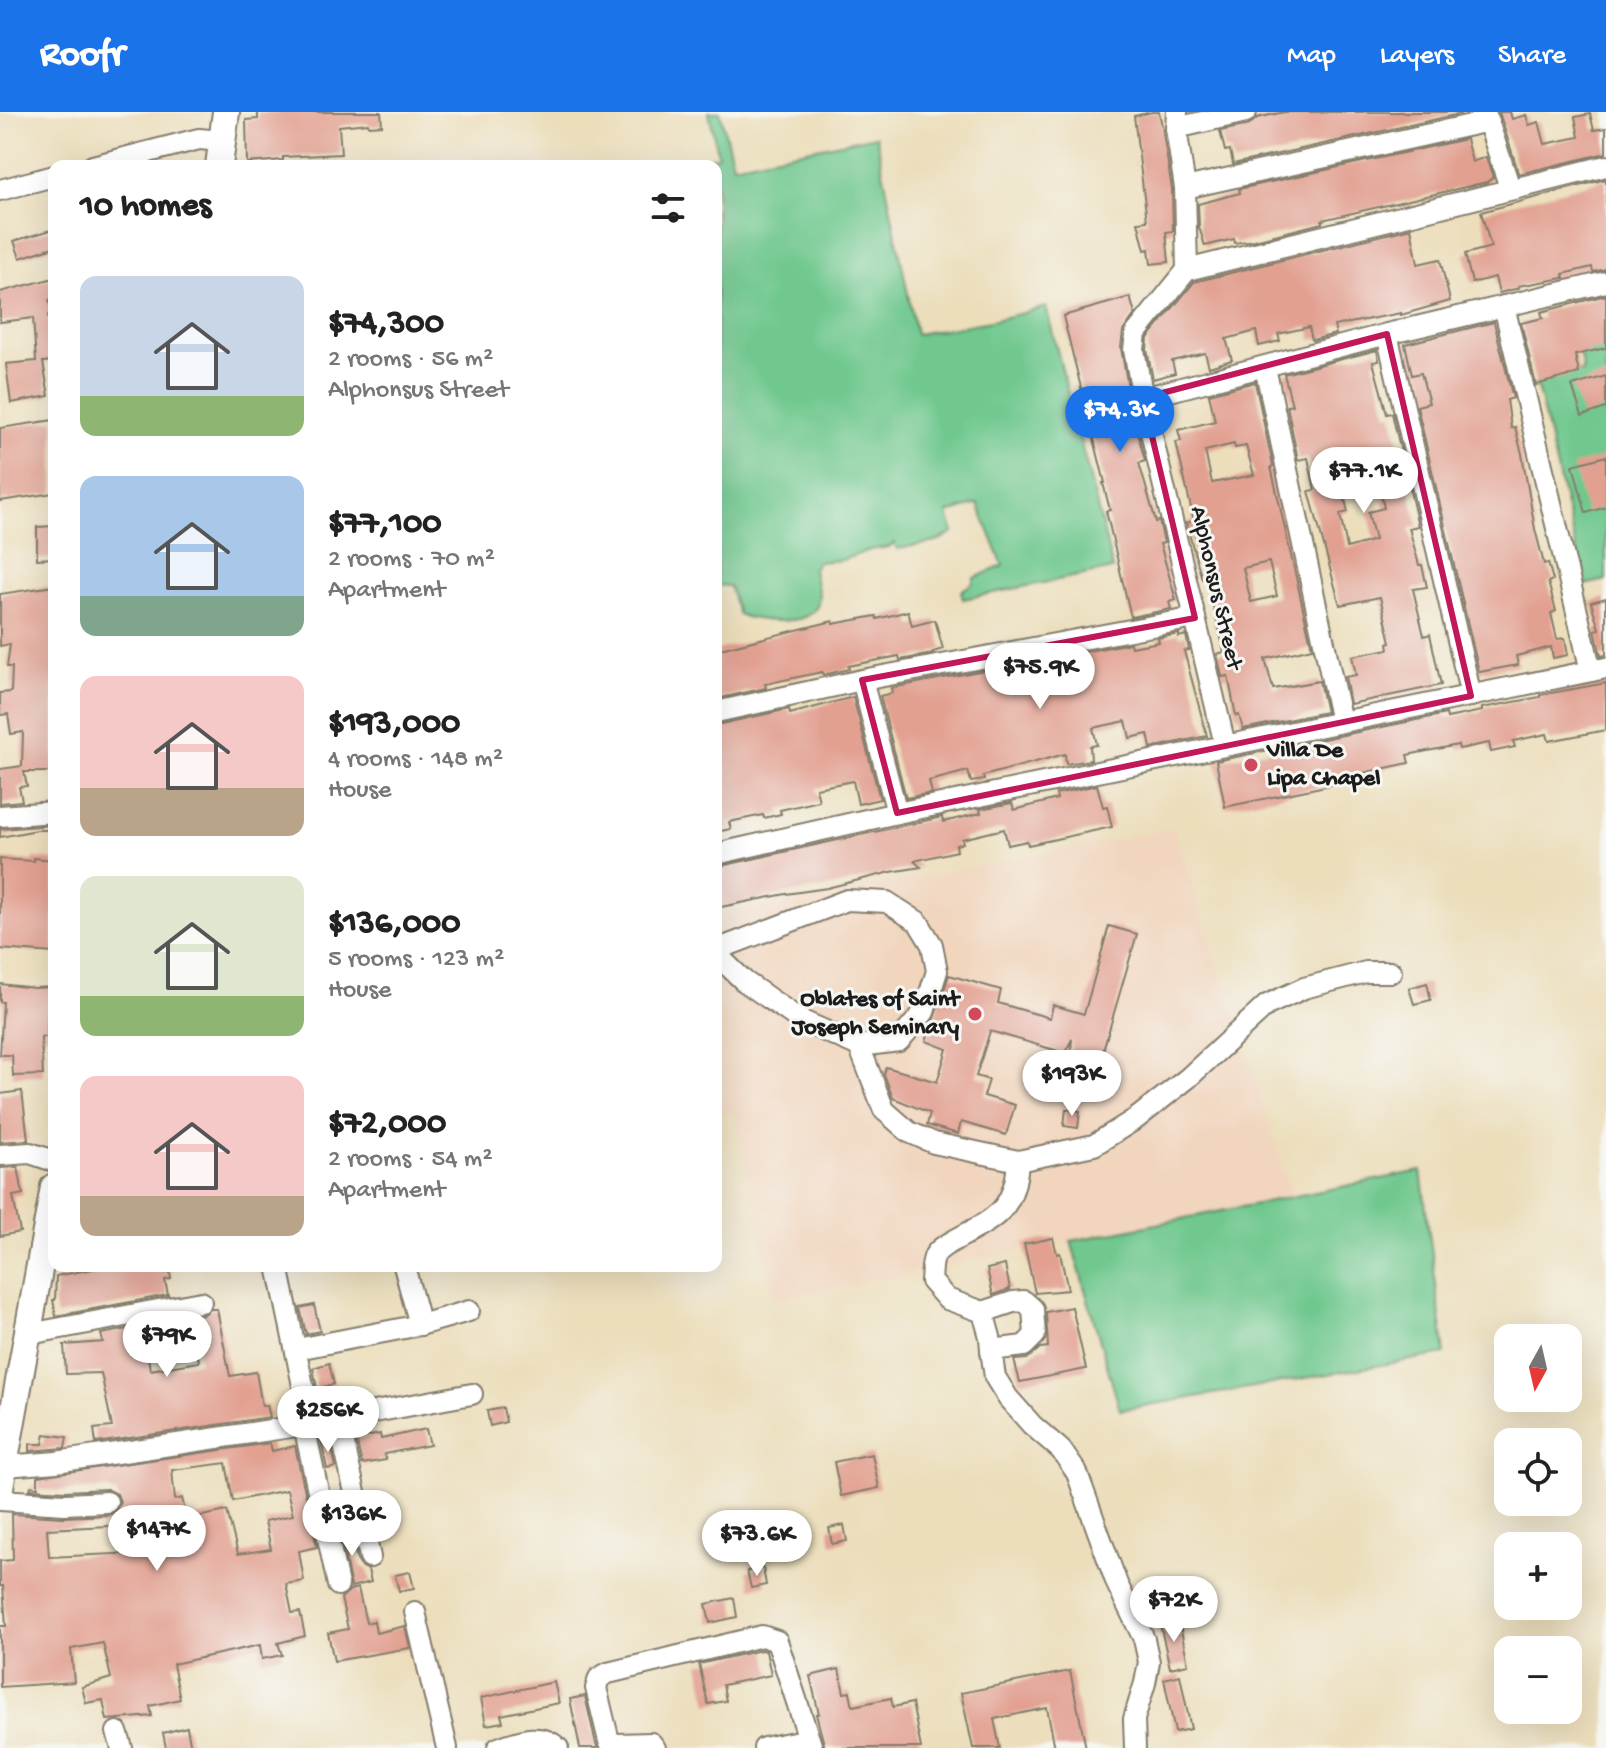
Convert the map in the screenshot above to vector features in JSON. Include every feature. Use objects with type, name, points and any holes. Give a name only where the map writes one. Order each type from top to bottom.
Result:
[{"type":"main road","points":[[220,154],[226,112]]},
{"type":"main road","points":[[3,1468],[6,1423],[29,1334],[48,1222]]},
{"type":"street","points":[[1246,112],[1176,120],[1185,188],[1187,270],[1606,166]]},
{"type":"street","points":[[1185,188],[1487,117],[1510,188]]},
{"type":"street","points":[[117,160],[199,139],[220,154]]},
{"type":"street","points":[[6,185],[48,177]]},
{"type":"street","name":"Alphonsus Street","points":[[1187,270],[1136,333],[1134,350],[1225,745]]},
{"type":"street","points":[[1143,398],[1387,334],[1606,282]]},
{"type":"street","points":[[722,853],[897,813],[1599,669],[1504,306]]},
{"type":"street","points":[[1387,334],[1471,696]]},
{"type":"street","points":[[1265,367],[1341,722]]},
{"type":"street","points":[[722,711],[862,680],[1195,618]]},
{"type":"street","points":[[862,680],[897,813]]},
{"type":"street","points":[[0,816],[48,812]]},
{"type":"street","points":[[722,950],[847,900],[887,902],[918,922],[932,945],[937,971],[924,1012],[899,1041],[859,1046],[800,1020],[744,981],[722,958]]},
{"type":"street","points":[[859,1046],[884,1110],[909,1132],[934,1143],[1018,1161],[1094,1145],[1126,1125],[1188,1078],[1267,1005],[1319,984],[1366,972],[1391,972]]},
{"type":"street","points":[[0,1155],[30,1153],[48,1159]]},
{"type":"street","points":[[991,1350],[1024,1346],[1031,1342],[1035,1335],[1033,1309],[1024,1301],[983,1312],[947,1299],[931,1281],[933,1263],[940,1249],[997,1216],[1012,1197],[1018,1161]]},
{"type":"street","points":[[279,1272],[297,1349],[307,1424],[338,1585]]},
{"type":"street","points":[[406,1272],[420,1325]]},
{"type":"street","points":[[29,1334],[201,1302]]},
{"type":"street","points":[[297,1349],[420,1325],[469,1311]]},
{"type":"street","points":[[983,1312],[995,1377],[1008,1398],[1032,1425],[1061,1450],[1077,1473],[1117,1584],[1144,1639],[1149,1662],[1134,1719],[1135,1748]]},
{"type":"street","points":[[3,1468],[307,1424],[472,1394]]},
{"type":"street","points":[[338,1419],[370,1557]]},
{"type":"street","points":[[0,1500],[53,1504],[107,1502]]},
{"type":"street","points":[[415,1612],[447,1748]]},
{"type":"street","points":[[655,1748],[651,1743],[617,1744],[609,1741],[596,1688],[599,1678],[608,1673],[762,1636],[777,1641],[810,1744],[764,1748]]},
{"type":"street","points":[[498,1748],[537,1738],[558,1748]]},
{"type":"highlighted area","points":[[1387,334],[1471,696],[897,813],[862,680],[1195,618],[1143,398]]},
{"type":"shaded area","name":"Oblates of Saint Joseph Seminary","points":[[1174,828],[1293,1197],[774,1300],[734,1112],[722,1115],[722,915]]},
{"type":"green space","points":[[709,112],[720,112],[733,165],[876,136],[916,334],[991,321],[1046,307],[1113,569],[963,599],[961,591],[973,583],[974,578],[1003,566],[978,504],[948,513],[953,533],[936,542],[897,549],[894,543],[842,560],[818,562],[813,568],[819,601],[812,613],[780,621],[738,614],[729,586],[722,585],[722,160],[695,160],[718,156]]},
{"type":"green space","points":[[1606,344],[1606,580],[1585,585],[1536,382],[1583,371],[1579,350]]},
{"type":"green space","points":[[1421,1171],[1445,1354],[1120,1410],[1071,1241]]},
{"type":"building","points":[[258,112],[381,112],[382,125],[339,126],[341,154],[247,160],[246,120],[258,119]]},
{"type":"building","points":[[1159,112],[1162,126],[1172,189],[1173,231],[1166,232],[1169,262],[1151,264],[1149,249],[1145,250],[1138,222],[1147,221],[1134,116]]},
{"type":"building","points":[[1284,112],[1460,114],[1233,164],[1230,150],[1225,151],[1220,131],[1249,125],[1257,118]]},
{"type":"building","points":[[1499,112],[1510,112],[1512,119],[1526,115],[1529,125],[1539,122],[1545,144],[1579,137],[1575,117],[1590,114],[1594,130],[1606,128],[1606,153],[1519,174]]},
{"type":"building","points":[[1466,139],[1472,162],[1486,157],[1493,177],[1487,182],[1322,220],[1322,223],[1255,240],[1235,243],[1234,239],[1205,246],[1199,227],[1198,204],[1240,193],[1239,189]]},
{"type":"building","points":[[1606,179],[1606,269],[1593,272],[1592,267],[1563,274],[1564,278],[1518,286],[1499,293],[1495,277],[1472,283],[1465,254],[1491,247],[1481,212]]},
{"type":"building","points":[[1411,228],[1418,264],[1440,259],[1450,301],[1401,315],[1334,326],[1336,334],[1312,340],[1309,327],[1278,334],[1280,341],[1259,346],[1256,331],[1226,339],[1232,360],[1209,367],[1205,353],[1172,361],[1175,373],[1153,379],[1147,350],[1148,338],[1194,282]]},
{"type":"building","points":[[48,231],[48,249],[20,258],[14,241]]},
{"type":"building","points":[[48,280],[48,362],[43,362],[48,396],[11,403],[6,364],[36,361],[33,318],[0,322],[0,292]]},
{"type":"building","points":[[1606,295],[1606,348],[1575,355],[1579,373],[1536,385],[1521,323],[1543,318],[1541,312]]},
{"type":"building","points":[[1130,297],[1135,314],[1123,331],[1121,348],[1128,387],[1125,387],[1145,461],[1139,463],[1156,522],[1159,521],[1164,543],[1160,544],[1176,600],[1169,602],[1171,609],[1131,617],[1106,511],[1110,510],[1105,483],[1063,316]]},
{"type":"building","points":[[1494,322],[1513,398],[1507,400],[1511,428],[1515,427],[1522,454],[1544,564],[1548,563],[1553,580],[1548,582],[1556,611],[1551,613],[1557,639],[1565,638],[1568,655],[1553,658],[1551,647],[1516,656],[1518,665],[1479,672],[1417,406],[1429,403],[1421,373],[1412,375],[1405,344]]},
{"type":"building","points":[[1377,350],[1379,361],[1373,362],[1387,414],[1392,413],[1418,526],[1409,528],[1427,587],[1413,589],[1424,636],[1430,634],[1441,685],[1350,704],[1345,677],[1356,675],[1352,656],[1389,649],[1388,643],[1391,642],[1380,597],[1340,605],[1309,491],[1315,490],[1308,458],[1298,460],[1287,406],[1292,405],[1284,374]],"holes":[[[1377,476],[1384,508],[1368,512],[1375,540],[1347,548],[1340,514],[1348,512],[1341,483]]]},
{"type":"building","points":[[1606,376],[1606,408],[1582,416],[1572,386]]},
{"type":"building","points":[[1255,382],[1312,648],[1265,659],[1273,689],[1319,681],[1326,712],[1243,729],[1239,715],[1236,716],[1228,676],[1222,677],[1217,654],[1224,652],[1206,578],[1202,579],[1186,523],[1194,521],[1176,442],[1181,441],[1178,430],[1215,421],[1209,394]],"holes":[[[1234,444],[1235,448],[1246,446],[1254,475],[1212,483],[1205,451]],[[1269,562],[1277,596],[1251,602],[1243,568]]]},
{"type":"building","points":[[48,421],[48,494],[0,501],[0,428]]},
{"type":"building","points":[[1606,456],[1606,507],[1586,513],[1573,465]]},
{"type":"building","points":[[48,526],[48,558],[37,559],[37,527]]},
{"type":"building","points":[[48,587],[48,772],[24,772],[27,786],[19,787],[22,801],[0,803],[0,769],[22,766],[23,732],[11,734],[8,714],[0,715],[0,693],[11,692],[12,667],[7,667],[10,644],[0,646],[0,594]]},
{"type":"building","points":[[1606,598],[1606,655],[1601,656],[1595,630],[1599,629],[1591,602]]},
{"type":"building","points":[[908,611],[912,626],[935,620],[943,649],[933,654],[900,660],[899,656],[848,666],[849,669],[823,675],[822,672],[765,684],[766,688],[722,698],[722,649],[833,621],[833,624],[876,616],[877,619]]},
{"type":"building","points":[[1179,634],[1179,637],[1186,635],[1189,650],[1184,651],[1207,736],[1151,748],[1148,734],[1130,738],[1126,721],[1093,728],[1097,745],[1090,746],[1091,760],[1066,764],[1065,754],[971,782],[968,771],[929,781],[932,793],[906,798],[880,696],[892,693],[891,688],[1011,665],[1012,669],[1130,643],[1131,647],[1159,642],[1158,638]]},
{"type":"building","points":[[1606,683],[1606,730],[1549,741],[1547,734],[1513,741],[1515,747],[1491,752],[1489,743],[1459,749],[1458,745],[1407,755],[1409,763],[1344,777],[1345,782],[1225,807],[1216,761],[1446,714],[1447,718],[1482,711],[1482,708]]},
{"type":"building","points":[[853,697],[880,799],[858,804],[853,781],[816,788],[819,801],[780,810],[781,814],[764,818],[763,815],[729,822],[731,829],[722,831],[722,724],[789,709],[790,714]]},
{"type":"building","points":[[1097,785],[1112,827],[1028,845],[1027,841],[1008,845],[1004,829],[962,839],[963,843],[956,845],[957,851],[914,861],[921,867],[722,907],[722,866],[942,817],[943,822],[981,813],[980,809],[1012,803],[1014,810],[1057,799],[1056,794]]},
{"type":"building","points":[[48,825],[48,830],[0,837],[0,829]]},
{"type":"building","points":[[34,858],[48,859],[48,953],[0,949],[0,859],[34,861]]},
{"type":"building","points":[[1109,926],[1137,934],[1100,1061],[1090,1058],[1068,1085],[1072,1039],[1065,1053],[990,1031],[976,1076],[989,1080],[984,1096],[1015,1105],[1006,1135],[961,1122],[958,1134],[927,1125],[930,1113],[893,1098],[884,1074],[886,1067],[937,1082],[947,1049],[926,1041],[949,975],[1001,990],[998,1003],[1050,1018],[1053,1005],[1084,1014]]},
{"type":"building","points":[[1427,983],[1431,1000],[1414,1004],[1409,988]]},
{"type":"building","points":[[0,984],[48,987],[47,1037],[41,1037],[43,1075],[13,1076],[12,1055],[0,1055],[3,1002],[0,1002]]},
{"type":"building","points":[[22,1091],[28,1140],[0,1142],[0,1094]]},
{"type":"building","points":[[1066,1109],[1080,1111],[1078,1128],[1064,1126]]},
{"type":"building","points":[[18,1167],[23,1194],[13,1196],[20,1232],[0,1236],[0,1168]]},
{"type":"building","points":[[1053,1238],[1057,1254],[1060,1253],[1068,1290],[1035,1293],[1024,1244]]},
{"type":"building","points":[[1005,1265],[1010,1289],[993,1295],[987,1269]]},
{"type":"building","points":[[77,1272],[170,1272],[171,1279],[165,1280],[168,1295],[56,1316],[53,1300],[56,1276]]},
{"type":"building","points":[[314,1305],[320,1331],[306,1334],[300,1308]]},
{"type":"building","points":[[1072,1307],[1086,1369],[1020,1382],[1014,1360],[1027,1359],[1040,1348],[1048,1347],[1046,1312]]},
{"type":"building","points":[[217,1309],[230,1376],[256,1372],[262,1406],[267,1405],[270,1417],[96,1443],[94,1429],[112,1427],[101,1373],[66,1374],[64,1345],[103,1342],[101,1334],[203,1315]],"holes":[[[195,1334],[199,1362],[150,1370],[146,1344]]]},
{"type":"building","points":[[329,1363],[334,1384],[317,1389],[313,1368]]},
{"type":"building","points":[[503,1408],[506,1422],[490,1426],[487,1411]]},
{"type":"building","points":[[426,1429],[430,1445],[384,1454],[386,1460],[362,1464],[356,1439],[380,1434],[381,1439]]},
{"type":"building","points":[[45,1434],[67,1437],[65,1448],[30,1451],[30,1444],[43,1444]]},
{"type":"building","points":[[329,1438],[336,1467],[327,1469],[321,1440]]},
{"type":"building","points":[[270,1443],[272,1451],[295,1446],[317,1547],[299,1551],[304,1581],[286,1584],[292,1613],[300,1612],[305,1636],[278,1643],[282,1655],[262,1659],[260,1645],[173,1664],[180,1699],[150,1706],[152,1716],[107,1720],[103,1700],[86,1703],[82,1687],[111,1678],[103,1643],[71,1649],[74,1682],[0,1687],[0,1626],[6,1626],[0,1561],[13,1560],[12,1514],[64,1517],[108,1515],[115,1512],[120,1502],[117,1494],[107,1489],[30,1489],[31,1486],[38,1487],[38,1476]],"holes":[[[226,1463],[233,1501],[287,1490],[293,1515],[265,1521],[271,1549],[238,1554],[227,1511],[187,1519],[182,1498],[175,1500],[172,1470]],[[130,1525],[136,1553],[49,1557],[47,1529]]]},
{"type":"building","points":[[872,1454],[879,1488],[841,1496],[834,1462]]},
{"type":"building","points":[[348,1521],[357,1560],[368,1570],[371,1582],[351,1587],[338,1524]]},
{"type":"building","points":[[844,1525],[847,1541],[832,1544],[829,1528]]},
{"type":"building","points":[[763,1568],[766,1585],[751,1588],[747,1571]]},
{"type":"building","points":[[410,1572],[414,1588],[399,1591],[395,1575]]},
{"type":"building","points":[[358,1588],[366,1623],[374,1621],[376,1633],[405,1626],[410,1648],[334,1661],[328,1633],[348,1629],[341,1598]]},
{"type":"building","points":[[734,1598],[737,1617],[710,1623],[706,1604]]},
{"type":"building","points":[[1179,1620],[1188,1664],[1170,1668],[1160,1624]]},
{"type":"building","points":[[766,1651],[771,1675],[723,1685],[726,1701],[708,1704],[699,1664]]},
{"type":"building","points":[[839,1669],[844,1693],[850,1692],[853,1706],[891,1698],[893,1707],[912,1703],[921,1748],[825,1748],[810,1676]]},
{"type":"building","points":[[1070,1671],[1086,1748],[1055,1748],[1047,1708],[994,1719],[1000,1748],[973,1748],[961,1693]]},
{"type":"building","points":[[1180,1675],[1191,1729],[1175,1732],[1164,1679]]},
{"type":"building","points":[[554,1682],[559,1703],[501,1715],[503,1722],[486,1725],[481,1698]]},
{"type":"building","points":[[585,1696],[598,1748],[580,1748],[570,1699]]},
{"type":"building","points":[[187,1727],[191,1748],[166,1748],[163,1733]]},
{"type":"place","name":"Villa De Lipa Chapel","points":[[1251,765]]},
{"type":"place","name":"Oblates of Saint Joseph Seminary","points":[[975,1014]]}]
